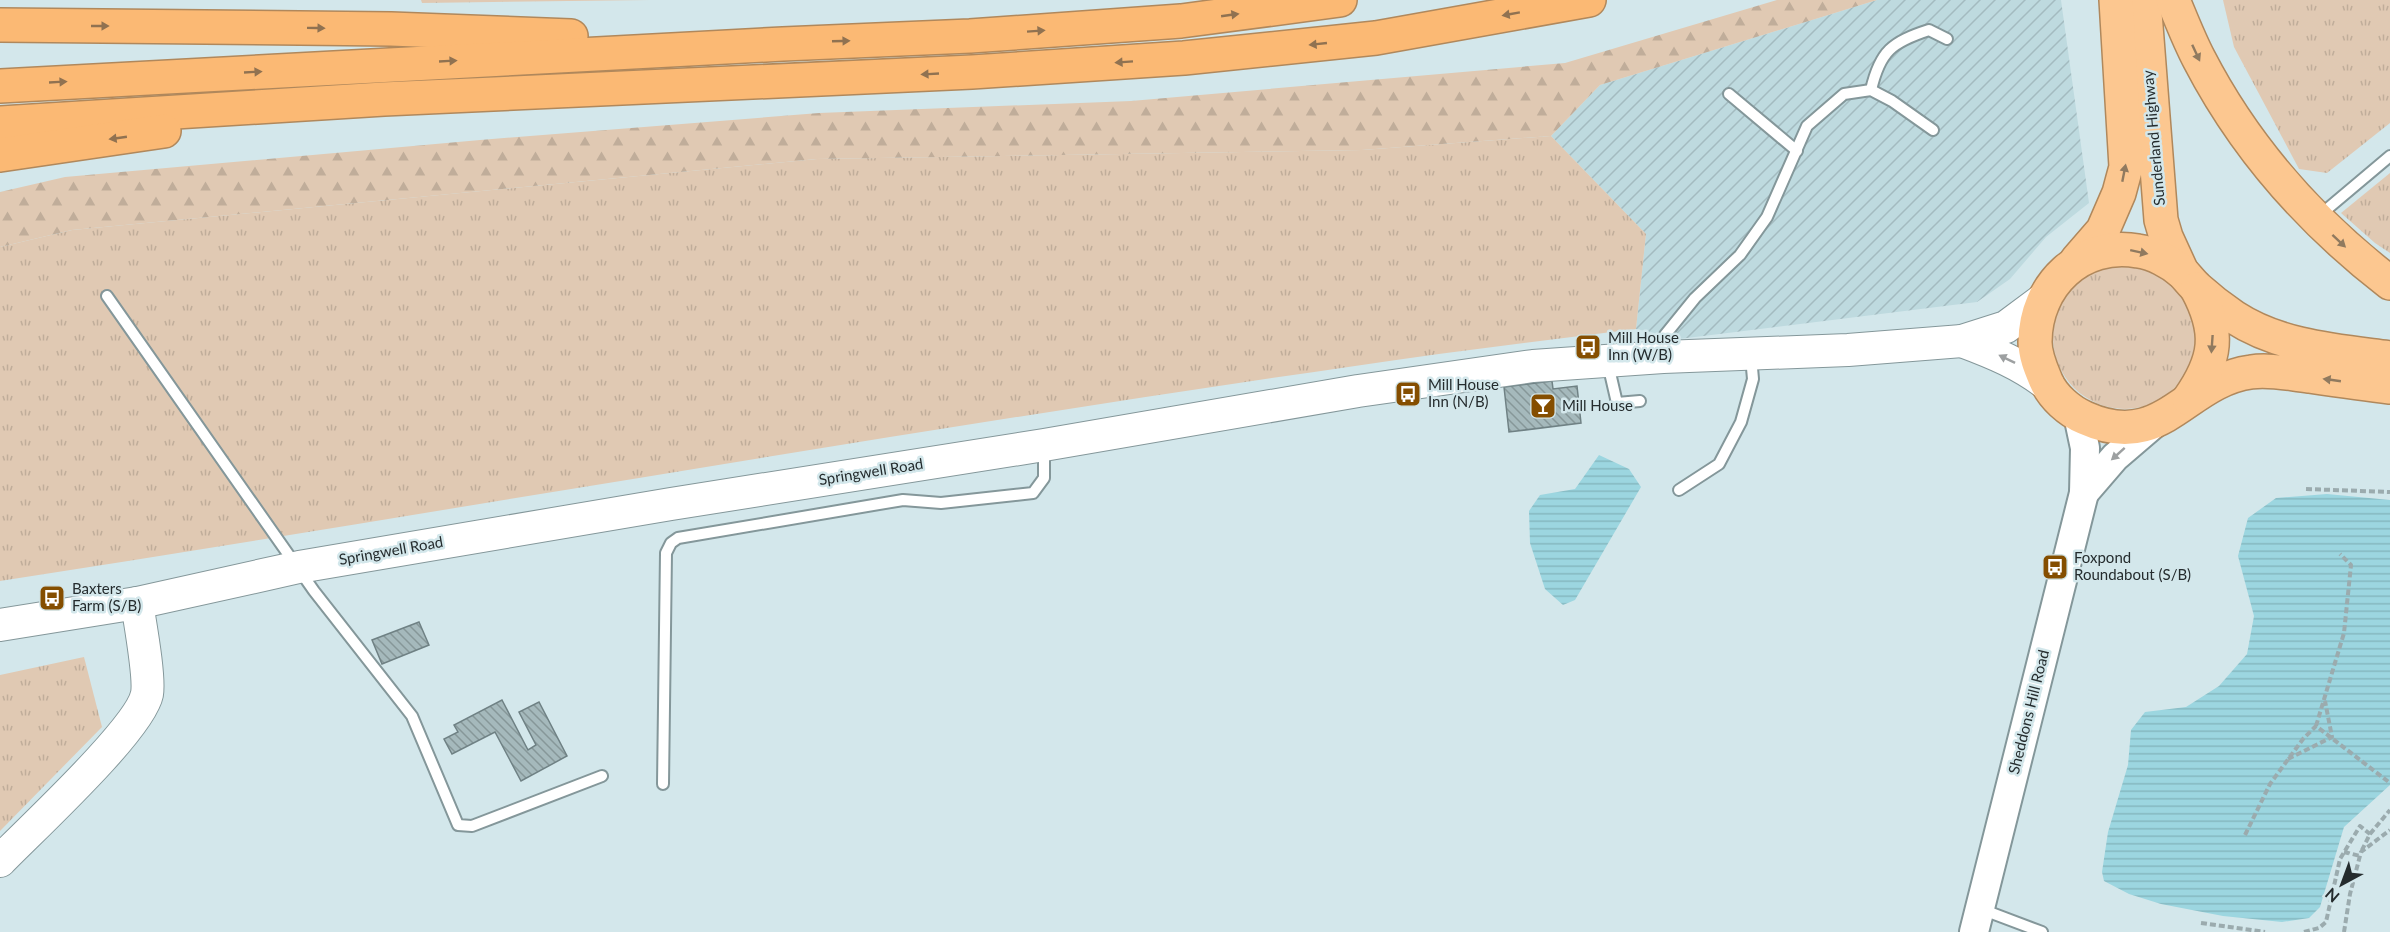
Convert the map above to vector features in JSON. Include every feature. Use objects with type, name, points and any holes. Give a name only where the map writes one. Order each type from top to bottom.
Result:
[{"type":"highway","points":[[0,86],[970,36],[1181,21],[1340,0]]},
{"type":"highway","points":[[0,123],[384,99],[972,72],[1184,58],[1376,38],[1589,0]]},
{"type":"highway","name":"Sunderland Highway","points":[[2077,261],[2103,230],[2119,194],[2126,167],[2116,0]]},
{"type":"highway","name":"Sunderland Highway","points":[[2144,0],[2160,212],[2166,237],[2189,280]]},
{"type":"highway","points":[[2173,0],[2198,58],[2232,116],[2270,170],[2315,219],[2353,254],[2390,283]]},
{"type":"highway","points":[[0,25],[391,29],[783,44]]},
{"type":"highway","points":[[0,155],[384,99]]},
{"type":"highway","points":[[2390,358],[2302,344],[2265,334],[2234,317],[2160,258],[2139,251],[2117,249],[2100,252],[2077,261],[2053,284],[2037,319],[2035,344],[2039,364],[2048,385],[2061,402],[2078,415],[2111,426],[2137,427],[2157,421],[2174,412],[2189,399],[2220,382],[2252,372],[2276,372],[2390,387]]},
{"type":"highway","points":[[2189,280],[2208,310],[2212,333],[2212,347],[2203,380],[2189,399]]},
{"type":"main road","points":[[1962,341],[2006,327],[2045,298]]},
{"type":"main road","name":"Springwell Road","points":[[0,625],[137,603],[299,567],[1358,391],[1533,366],[1662,357],[1848,350],[1962,341]]},
{"type":"main road","points":[[1962,341],[2006,357],[2030,370],[2048,385]]},
{"type":"main road","points":[[0,861],[90,768],[142,709],[148,690],[137,603]]},
{"type":"street","points":[[2078,415],[2085,448],[2084,493]]},
{"type":"street","points":[[2084,493],[2115,457],[2157,421]]},
{"type":"street","name":"Sheddons Hill Road","points":[[1977,920],[2084,493]]},
{"type":"lane","points":[[1872,90],[1875,73],[1885,53],[1908,37],[1929,30],[1947,39]]},
{"type":"lane","points":[[1662,357],[1665,335],[1695,298],[1740,255],[1767,217],[1807,126],[1844,93],[1872,90],[1934,130]]},
{"type":"lane","points":[[1729,94],[1797,151]]},
{"type":"lane","points":[[2315,219],[2390,156]]},
{"type":"lane","points":[[107,296],[314,591],[412,716],[458,825],[472,826],[602,776]]},
{"type":"lane","points":[[1679,490],[1719,464],[1741,422],[1753,379],[1751,353]]},
{"type":"lane","points":[[1607,360],[1617,403],[1640,401]]},
{"type":"lane","points":[[663,784],[666,553],[671,543],[678,538],[903,500],[941,503],[1033,493],[1044,478],[1044,445]]},
{"type":"lane","points":[[1977,920],[2042,932]]},
{"type":"path","points":[[2306,489],[2390,492]]},
{"type":"path","points":[[2245,835],[2270,784],[2316,726],[2344,633],[2349,599],[2351,565],[2340,554]]},
{"type":"path","points":[[2325,698],[2332,737]]},
{"type":"path","points":[[2316,726],[2390,783]]},
{"type":"path","points":[[2287,760],[2332,737]]},
{"type":"path","points":[[2344,932],[2350,894],[2361,854],[2370,834],[2390,810]]},
{"type":"path","points":[[2304,932],[2319,928],[2326,922],[2340,859],[2360,826],[2370,834]]},
{"type":"path","points":[[2344,852],[2361,854],[2390,830]]},
{"type":"path","points":[[2201,923],[2265,932]]},
{"type":"shaded area","points":[[1877,0],[2061,0],[2089,203],[2046,237],[2010,279],[1977,302],[1679,339],[1636,329],[1646,234],[1551,136],[1600,85]]},
{"type":"green space","points":[[421,0],[650,0],[422,3]]},
{"type":"green space","points":[[1777,0],[1877,0],[1600,85],[1551,136],[1362,150],[817,159],[72,230],[0,247],[0,192],[65,177],[819,113],[1131,101],[1565,63]]},
{"type":"green space","points":[[2223,0],[2390,0],[2390,123],[2327,173],[2299,169],[2234,47]]},
{"type":"green space","points":[[1551,136],[1646,234],[1636,329],[1425,356],[1185,391],[0,581],[0,247],[72,230],[817,159],[1362,150]]},
{"type":"green space","points":[[2390,173],[2390,253],[2341,213]]},
{"type":"green space","points":[[2125,265],[2153,270],[2176,286],[2192,309],[2197,337],[2192,365],[2176,388],[2153,404],[2125,409],[2097,404],[2074,388],[2058,365],[2053,337],[2058,309],[2074,286],[2097,270]]},
{"type":"green space","points":[[84,657],[102,727],[0,831],[0,675]]},
{"type":"water","points":[[1599,455],[1629,469],[1641,487],[1575,600],[1563,605],[1545,589],[1530,543],[1529,511],[1540,495],[1575,489]]},
{"type":"water","points":[[2327,494],[2390,500],[2390,785],[2344,827],[2320,907],[2309,918],[2282,922],[2223,916],[2161,904],[2129,894],[2104,881],[2102,872],[2108,832],[2128,765],[2131,730],[2145,712],[2186,707],[2219,686],[2247,654],[2254,616],[2238,556],[2248,518],[2276,498]]},
{"type":"building","name":"Mill House","points":[[1552,381],[1553,389],[1577,386],[1581,423],[1509,432],[1504,387]]},
{"type":"building","points":[[419,622],[429,645],[382,664],[372,640]]},
{"type":"building","points":[[502,700],[528,750],[536,745],[519,712],[539,702],[567,756],[521,781],[495,732],[452,754],[444,739],[458,732],[454,725]]},
{"type":"place","name":"Mill House Inn (W/B)","points":[[1588,347]]},
{"type":"place","name":"Mill House Inn (N/B)","points":[[1408,394]]},
{"type":"place","name":"Mill House","points":[[1543,406]]},
{"type":"place","name":"Foxpond Roundabout (S/B)","points":[[2055,567]]},
{"type":"place","name":"Baxters Farm (S/B)","points":[[52,598]]}]
